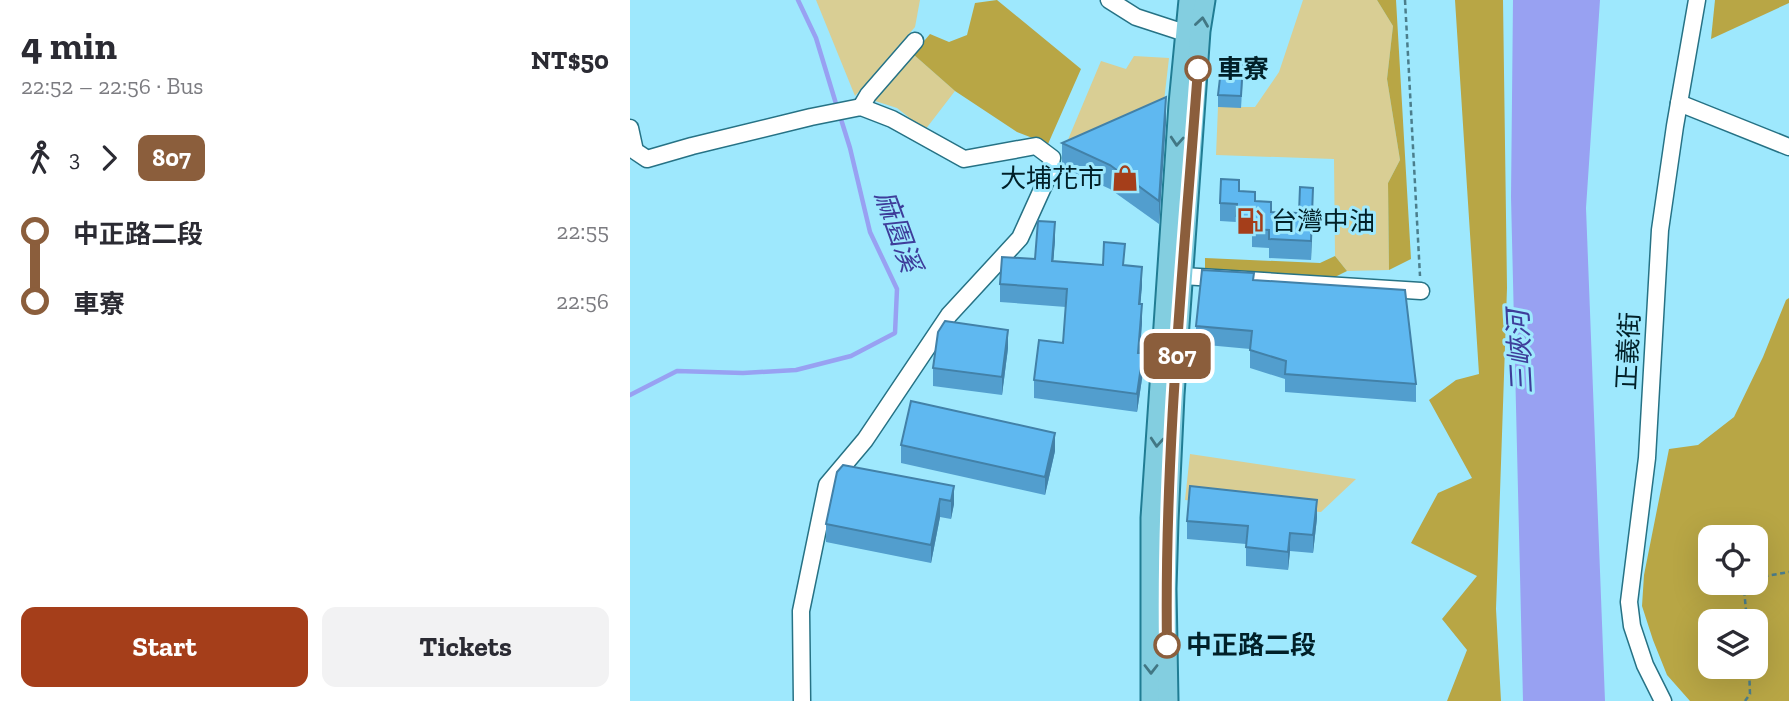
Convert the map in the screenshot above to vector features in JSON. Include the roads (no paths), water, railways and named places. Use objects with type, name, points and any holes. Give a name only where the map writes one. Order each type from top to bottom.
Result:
[{"type":"main road","points":[[1151,701],[1151,518],[1173,107],[1189,0]]},
{"type":"main road","points":[[1168,701],[1166,589],[1174,396],[1200,31],[1205,0]]},
{"type":"street","points":[[1109,0],[1136,18],[1185,33]]},
{"type":"street","name":"正義街","points":[[1663,701],[1645,665],[1632,626],[1629,602],[1647,458],[1660,230],[1697,0]]},
{"type":"street","points":[[861,107],[868,95],[915,41]]},
{"type":"street","points":[[1679,103],[1789,147]]},
{"type":"street","points":[[630,128],[635,151],[647,159],[861,107],[891,119],[964,159],[1036,146],[1058,155],[1020,238],[949,315],[865,440],[827,485],[801,611],[802,701]]},
{"type":"street","points":[[1183,276],[1421,291]]},
{"type":"water","name":"三峽河","points":[[1513,0],[1600,0],[1586,208],[1605,701],[1523,701],[1511,197]]},
{"type":"waterway","name":"麻園溪","points":[[798,0],[816,38],[837,107]]},
{"type":"waterway","name":"麻園溪","points":[[630,395],[677,371],[743,373],[796,370],[851,356],[895,333],[897,289],[870,232],[840,116]]},
{"type":"place","name":"車寮","points":[[1198,69]]},
{"type":"place","name":"大埔花市","points":[[1125,178]]},
{"type":"place","name":"台灣中油","points":[[1250,221]]},
{"type":"place","name":"中正路二段","points":[[1167,645]]}]
